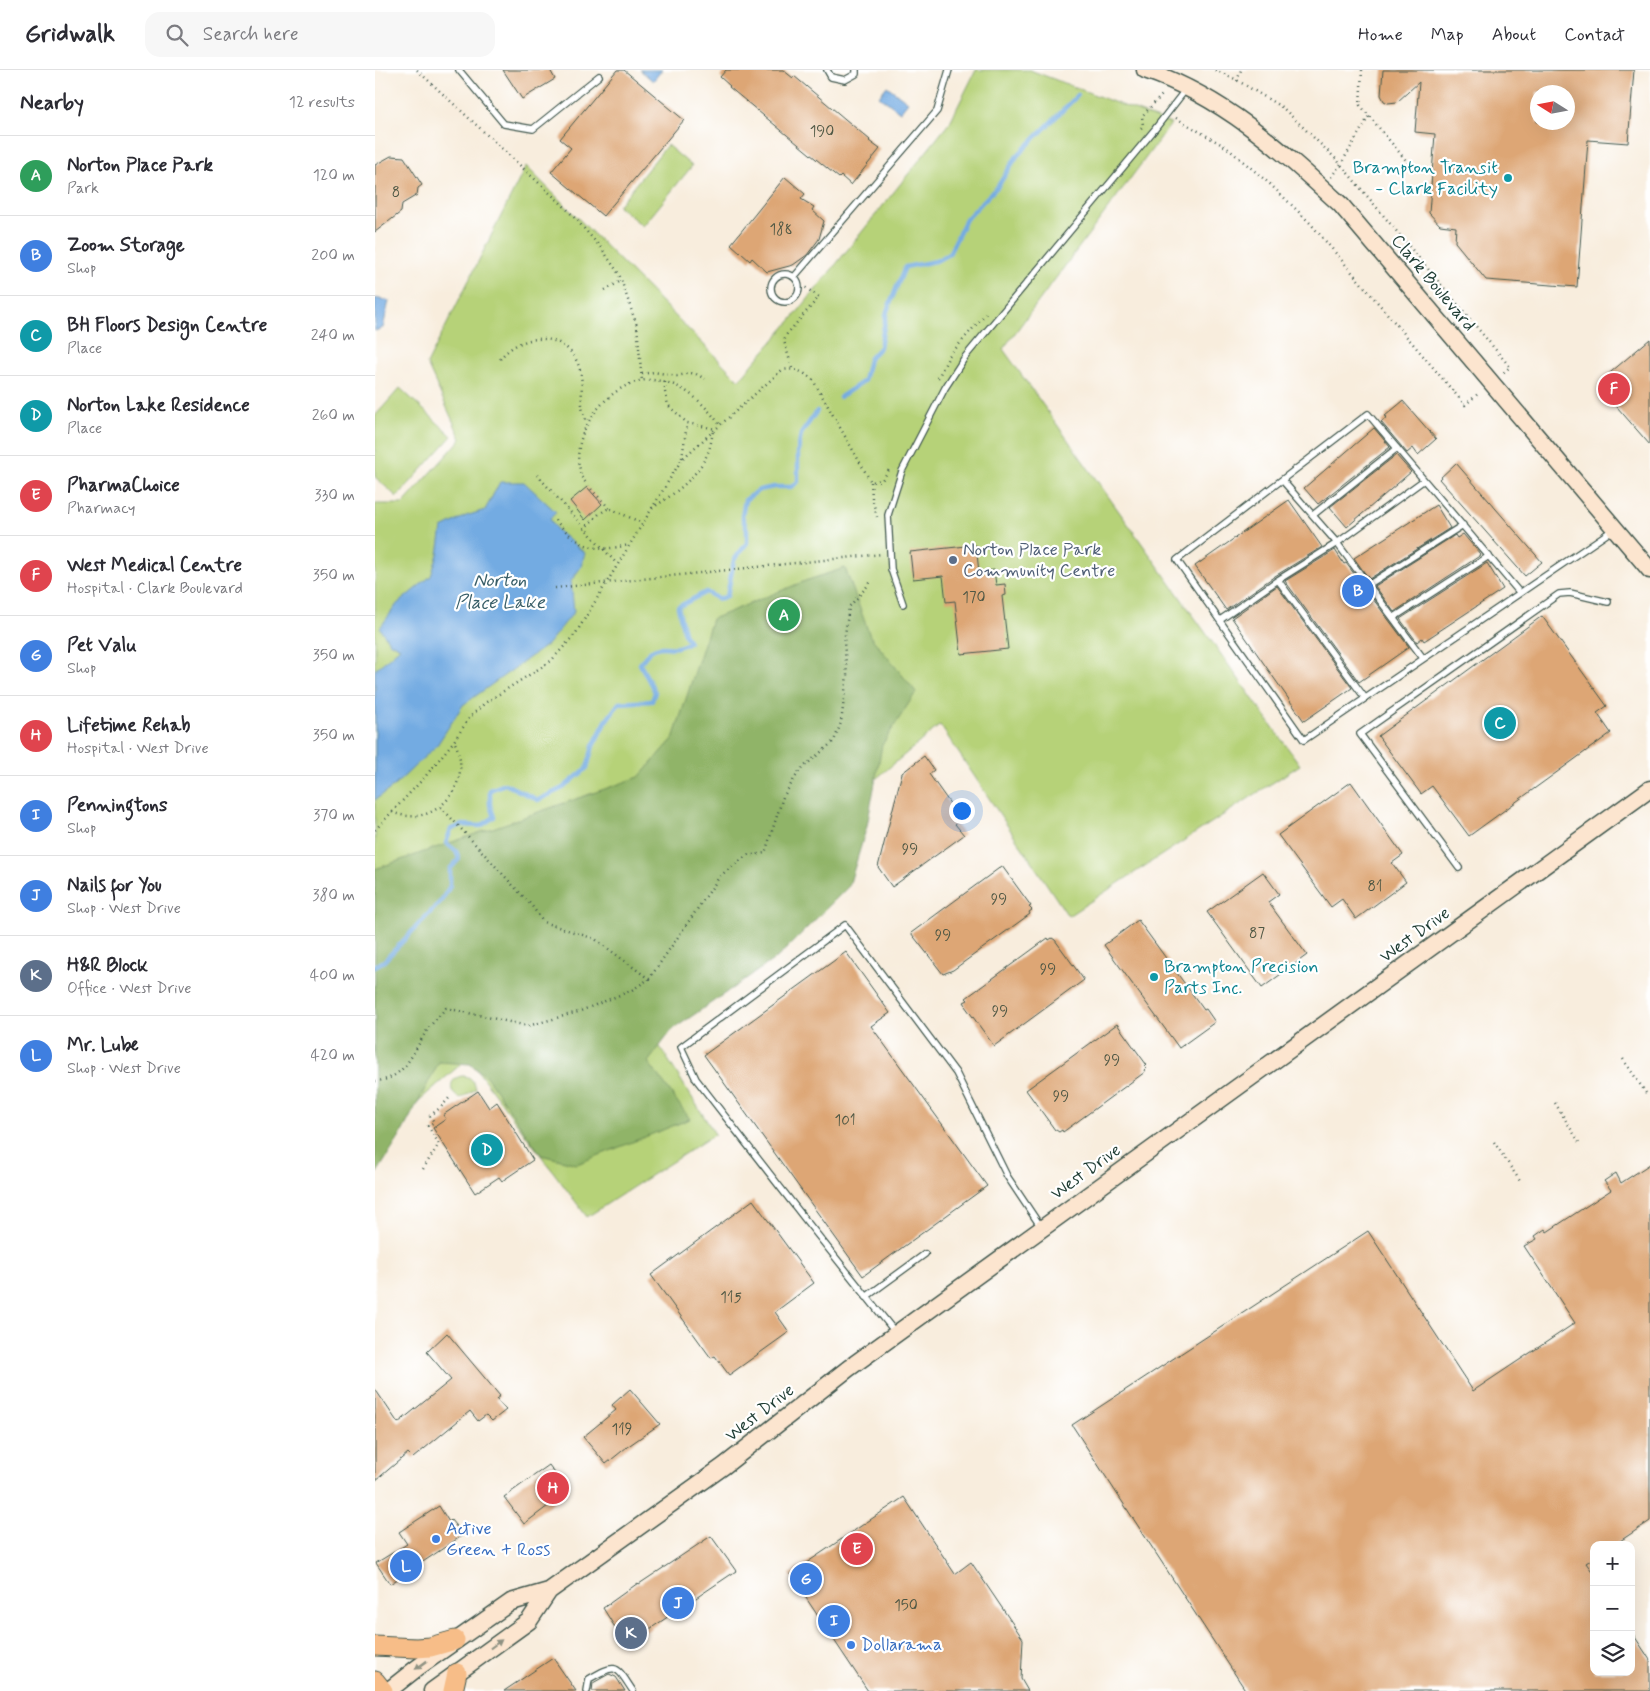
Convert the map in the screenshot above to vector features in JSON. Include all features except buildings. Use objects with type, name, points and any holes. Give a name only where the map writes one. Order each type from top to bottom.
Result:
[{"type":"main road","points":[[375,1646],[417,1648],[430,1647],[455,1640]]},
{"type":"main road","points":[[375,1681],[383,1691]]},
{"type":"street","name":"Clark Boulevard","points":[[1145,70],[1214,102],[1247,123],[1291,159],[1341,205],[1650,570]]},
{"type":"street","name":"West Drive","points":[[388,1691],[455,1640],[511,1602],[549,1591],[724,1466],[849,1368],[1650,789]]},
{"type":"street","name":"West Drive","points":[[432,1691],[455,1682],[529,1621],[549,1591]]},
{"type":"lane","points":[[459,70],[504,124],[533,129],[599,76]]},
{"type":"lane","points":[[827,70],[831,76],[845,80],[856,74],[856,70]]},
{"type":"lane","points":[[794,277],[937,111],[949,70]]},
{"type":"lane","points":[[903,604],[891,568],[888,515],[902,471],[945,388],[965,357],[1187,88]]},
{"type":"lane","points":[[784,274],[794,277],[799,286],[799,292],[792,300],[781,301],[773,294],[772,284],[775,279],[784,274]]},
{"type":"lane","points":[[1519,592],[1368,414],[1177,560],[1304,740],[1615,528]]},
{"type":"lane","points":[[1313,515],[1397,448]]},
{"type":"lane","points":[[1283,480],[1337,543],[1423,658]]},
{"type":"lane","points":[[1220,620],[1278,580],[1337,543],[1424,480]]},
{"type":"lane","points":[[1368,585],[1463,525]]},
{"type":"lane","points":[[1393,618],[1489,556]]},
{"type":"lane","points":[[1278,580],[1365,698]]},
{"type":"lane","points":[[1459,868],[1360,734],[1559,594],[1571,593],[1608,602]]},
{"type":"lane","points":[[896,1334],[808,1224],[696,1078],[681,1047],[845,925],[956,1073],[1007,1176],[1042,1229]]},
{"type":"lane","points":[[866,1297],[925,1254]]},
{"type":"lane","points":[[587,1691],[589,1679],[606,1669],[613,1668],[619,1671],[633,1691]]},
{"type":"path","points":[[417,70],[566,208],[602,249],[619,274],[637,326],[642,381]]},
{"type":"path","points":[[1215,70],[1283,108],[1341,164],[1510,367]]},
{"type":"path","points":[[1237,81],[1241,70]]},
{"type":"path","points":[[1362,70],[1359,105],[1409,164]]},
{"type":"path","points":[[1153,104],[1226,147],[1270,184],[1309,223],[1465,405]]},
{"type":"path","points":[[1323,188],[1341,164],[1369,116]]},
{"type":"path","points":[[605,290],[621,281]]},
{"type":"path","points":[[792,368],[784,341],[787,334],[819,296],[799,286]]},
{"type":"path","points":[[499,359],[514,346],[526,340],[539,338],[553,340],[565,347],[574,357],[580,369],[582,407],[587,423]]},
{"type":"path","points":[[375,830],[424,778],[454,741],[470,717],[485,703],[551,660],[576,633],[682,459],[782,370],[792,368],[802,370],[813,380],[871,482],[877,524]]},
{"type":"path","points":[[642,374],[654,372],[677,376],[691,373],[705,379]]},
{"type":"path","points":[[642,522],[609,508],[581,476],[578,458],[580,440],[587,423],[606,400],[621,388],[651,380],[665,382],[686,390],[711,413],[720,425]]},
{"type":"path","points":[[665,382],[668,404],[687,423],[714,430]]},
{"type":"path","points":[[682,459],[687,423]]},
{"type":"path","points":[[651,508],[677,493],[697,470],[709,451],[714,430]]},
{"type":"path","points":[[871,482],[882,480],[893,465]]},
{"type":"path","points":[[537,475],[617,564]]},
{"type":"path","points":[[584,529],[599,514],[609,508]]},
{"type":"path","points":[[555,520],[575,541],[585,545],[615,548],[629,545]]},
{"type":"path","points":[[555,588],[871,555]]},
{"type":"path","points":[[375,1081],[382,1081],[404,1069],[428,1029],[446,1008],[528,1026],[579,1012],[632,990],[649,979],[720,876],[746,856],[765,853],[783,797],[800,770],[834,741],[841,723],[847,675],[844,642],[849,607],[871,582]]},
{"type":"path","points":[[392,812],[399,815],[412,816],[430,813],[441,807],[451,796],[458,781],[461,764],[454,741]]},
{"type":"path","points":[[441,807],[531,906],[543,922],[595,939],[649,979]]},
{"type":"path","points":[[1623,1059],[1647,1096]]},
{"type":"path","points":[[423,1169],[439,1144],[428,1126],[434,1122],[430,1116],[451,1096]]},
{"type":"path","points":[[1555,1103],[1579,1142]]},
{"type":"path","points":[[1494,1142],[1520,1181]]},
{"type":"green space","points":[[976,70],[1030,70],[1171,124],[1003,349],[1300,765],[1068,916],[940,725],[853,798],[650,1031],[715,1134],[587,1217],[468,1058],[375,1139],[375,504],[403,504],[461,439],[427,364],[526,166],[739,380],[792,319],[950,122]]},
{"type":"green space","points":[[667,145],[692,166],[643,226],[618,206]]},
{"type":"green space","points":[[400,388],[452,436],[397,497],[375,477],[375,416]]},
{"type":"green space","points":[[845,568],[870,636],[916,692],[882,745],[867,826],[849,886],[779,956],[672,1030],[648,1062],[690,1119],[577,1164],[541,1155],[486,1076],[470,1064],[439,1062],[399,1138],[375,1176],[375,869],[639,777],[673,739],[712,619],[805,581]]},
{"type":"green space","points":[[462,1076],[472,1079],[476,1089],[459,1098],[453,1092],[451,1086],[455,1079]]},
{"type":"water","points":[[640,70],[662,70],[653,81]]},
{"type":"water","points":[[887,86],[908,102],[900,112],[879,96]]},
{"type":"water","points":[[375,298],[389,301],[383,328],[375,331]]},
{"type":"water","name":"Norton Place Lake","points":[[500,482],[524,482],[556,512],[550,519],[557,530],[585,553],[581,567],[571,581],[574,612],[547,645],[463,705],[437,745],[393,787],[375,800],[375,670],[400,648],[389,642],[380,628],[397,604],[431,576],[438,554],[442,528],[466,516],[485,510]]},
{"type":"waterway","points":[[840,397],[864,381],[869,359],[880,347],[887,311],[905,267],[936,261],[949,254],[966,219],[998,186],[1017,156],[1078,95]]},
{"type":"waterway","points":[[375,966],[384,961],[441,901],[450,886],[450,869],[459,859],[456,851],[446,843],[451,829],[462,825],[481,826],[494,817],[490,805],[490,790],[505,784],[538,800],[563,788],[587,768],[593,746],[606,721],[619,703],[652,701],[655,692],[640,664],[647,655],[658,647],[682,646],[689,642],[684,633],[678,607],[706,592],[719,599],[727,596],[734,560],[747,543],[747,530],[742,516],[745,500],[759,490],[774,487],[791,487],[798,482],[798,452],[801,434],[817,411]]},
{"type":"place","name":"Brampton Transit - Clark Facility","points":[[1508,178]]},
{"type":"place","name":"West Medical Centre","points":[[1614,389]]},
{"type":"place","name":"Norton Place Park Community Centre","points":[[953,560]]},
{"type":"place","name":"Zoom Storage","points":[[1358,591]]},
{"type":"place","name":"Norton Place Park","points":[[784,615]]},
{"type":"place","name":"BH Floors Design Centre","points":[[1500,723]]},
{"type":"place","name":"Brampton Precision Parts Inc.","points":[[1154,977]]},
{"type":"place","name":"Norton Lake Residence","points":[[487,1150]]},
{"type":"place","name":"Lifetime Rehab","points":[[553,1488]]},
{"type":"place","name":"Active Green + Ross","points":[[436,1539]]},
{"type":"place","name":"PharmaChoice","points":[[857,1549]]},
{"type":"place","name":"Mr. Lube","points":[[406,1566]]},
{"type":"place","name":"Pet Valu","points":[[806,1579]]},
{"type":"place","name":"Nails for You","points":[[678,1603]]},
{"type":"place","name":"Penningtons","points":[[834,1621]]},
{"type":"place","name":"H&R Block","points":[[631,1633]]},
{"type":"place","name":"Dollarama","points":[[851,1645]]}]
